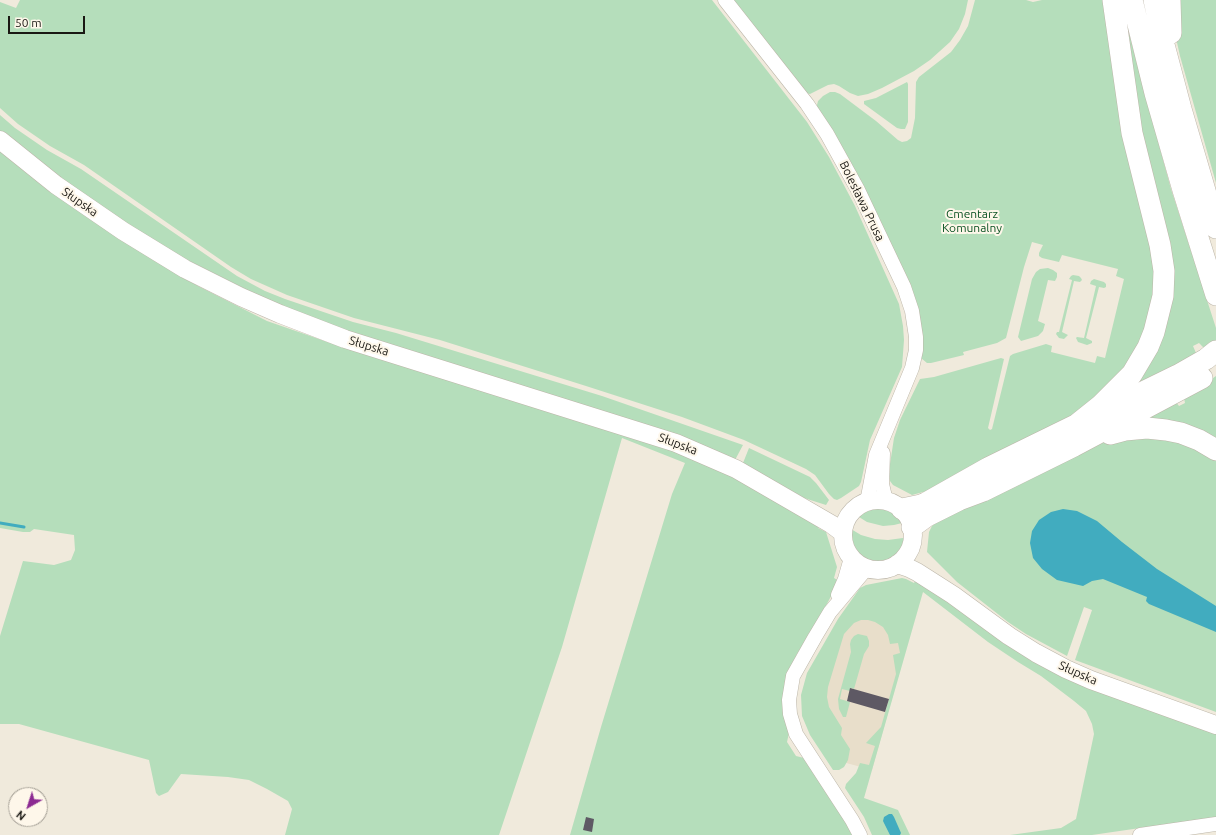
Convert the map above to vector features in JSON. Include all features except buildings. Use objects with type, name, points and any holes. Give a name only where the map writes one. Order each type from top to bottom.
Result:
[{"type":"highway","points":[[1076,425],[1101,405],[1132,374],[1148,347],[1154,332],[1163,296],[1164,271],[1160,245],[1132,133],[1113,0]]},
{"type":"highway","points":[[1132,0],[1155,92],[1183,190],[1216,295]]},
{"type":"highway","points":[[1154,0],[1181,109],[1216,228]]},
{"type":"highway","points":[[1170,0],[1170,31],[1181,109]]},
{"type":"highway","points":[[900,512],[926,503],[988,468],[1178,375],[1206,359],[1216,351]]},
{"type":"highway","points":[[900,512],[927,516],[959,500],[983,491],[1172,395],[1216,368]]},
{"type":"highway","points":[[1074,446],[1125,430],[1147,428],[1181,433],[1200,440],[1216,450]]},
{"type":"main road","name":"Słupska","points":[[0,140],[56,185],[123,231],[185,269],[260,306],[345,339],[676,443],[721,462],[769,488],[809,504],[846,524]]},
{"type":"main road","points":[[880,500],[900,512],[912,538],[910,548],[906,555],[897,564],[889,568],[882,569],[867,568],[860,565],[852,558],[845,546],[846,524],[853,510],[867,502],[880,500]]},
{"type":"main road","name":"Słupska","points":[[910,548],[923,564],[954,595]]},
{"type":"main road","name":"Słupska","points":[[897,564],[909,568],[954,595],[1008,636],[1066,669],[1091,680],[1216,725]]},
{"type":"street","name":"Bolesława Prusa","points":[[725,0],[807,104],[827,134],[858,190],[909,299],[915,324],[916,350],[907,382],[876,455],[867,502]]},
{"type":"street","name":"Bolesława Prusa","points":[[886,429],[882,484],[900,512]]},
{"type":"street","points":[[852,558],[845,579],[830,612],[793,676],[789,693],[790,714],[799,739],[852,820],[860,835]]},
{"type":"street","points":[[830,612],[867,568]]},
{"type":"street","points":[[1140,835],[1179,832],[1216,824]]},
{"type":"shaded area","points":[[922,592],[872,770],[839,761],[815,726],[841,634],[856,613]]},
{"type":"green space","points":[[20,0],[712,0],[807,122],[829,157],[855,206],[899,304],[904,340],[902,367],[870,440],[859,486],[841,498],[837,500],[834,499],[815,475],[806,469],[744,440],[682,417],[440,340],[354,318],[287,295],[251,279],[231,267],[84,165],[50,146],[18,124],[0,108],[0,2],[16,8]]},
{"type":"green space","points":[[732,0],[968,0],[965,14],[959,29],[950,42],[930,60],[914,71],[882,88],[868,94],[858,96],[834,84],[828,85],[810,94],[806,93]]},
{"type":"green space","name":"Cmentarz Komunalny","points":[[975,0],[1026,0],[1033,2],[1042,0],[1108,0],[1156,248],[1156,301],[1129,367],[1072,416],[926,497],[923,492],[912,495],[893,485],[889,476],[894,438],[900,420],[920,379],[934,377],[1001,358],[1004,359],[988,428],[990,430],[992,429],[1010,356],[1013,354],[1046,344],[1052,346],[1051,352],[1095,363],[1097,356],[1105,358],[1124,279],[1116,276],[1118,269],[1062,255],[1059,262],[1042,258],[1039,256],[1039,253],[1043,245],[1032,242],[1006,338],[997,343],[963,352],[964,355],[931,363],[927,363],[921,358],[920,319],[917,305],[817,109],[817,105],[818,101],[823,96],[830,92],[840,94],[876,121],[898,140],[902,142],[907,141],[911,138],[915,118],[916,82],[919,77],[951,52],[960,40],[968,26]]},
{"type":"green space","points":[[1121,0],[1171,189],[1216,328],[1216,344],[1205,349],[1199,343],[1193,346],[1196,356],[1122,392],[1158,338],[1148,182]]},
{"type":"green space","points":[[1175,0],[1216,0],[1216,183],[1180,56],[1176,38]]},
{"type":"green space","points":[[907,82],[908,122],[905,129],[897,128],[864,104],[864,101],[876,98]]},
{"type":"green space","points":[[0,115],[15,128],[47,150],[81,169],[237,276],[265,291],[353,322],[396,333],[602,396],[743,445],[735,460],[347,334],[262,302],[146,240],[0,134]]},
{"type":"green space","points":[[0,148],[198,286],[267,321],[342,347],[690,455],[820,522],[818,528],[826,532],[837,567],[834,578],[839,581],[819,619],[797,654],[785,681],[783,699],[784,716],[789,733],[787,742],[796,756],[804,758],[853,835],[570,835],[601,727],[672,494],[685,463],[622,438],[562,647],[499,835],[285,835],[292,809],[288,801],[249,780],[181,774],[168,792],[159,796],[156,793],[149,760],[19,724],[0,724],[0,636],[23,561],[54,565],[71,560],[75,550],[74,535],[34,529],[30,532],[23,532],[0,528]]},
{"type":"green space","points":[[1048,268],[1057,273],[1057,277],[1055,281],[1048,280],[1038,321],[1045,324],[1043,331],[1038,336],[1021,341],[1018,337],[1032,279],[1036,272],[1040,269]]},
{"type":"green space","points":[[1073,275],[1079,276],[1082,280],[1080,282],[1074,281],[1062,332],[1068,335],[1064,339],[1059,338],[1056,334],[1059,332],[1072,280],[1069,279]]},
{"type":"green space","points":[[1094,279],[1104,282],[1106,287],[1099,287],[1086,338],[1092,341],[1092,343],[1087,345],[1078,342],[1076,338],[1084,338],[1096,286],[1090,284]]},
{"type":"green space","points":[[1216,376],[1216,443],[1126,423],[1176,402],[1179,406],[1185,403],[1184,398]]},
{"type":"green space","points":[[1155,434],[1216,457],[1216,712],[1075,660],[1092,610],[1084,607],[1067,656],[1026,634],[1008,622],[957,582],[927,552],[929,532],[932,526],[938,521],[1088,447],[1104,442]]},
{"type":"green space","points":[[749,448],[810,477],[829,500],[826,505],[804,498],[743,463]]},
{"type":"green space","points":[[873,507],[879,507],[892,511],[898,515],[902,523],[883,526],[867,522],[859,517],[858,515],[862,511]]},
{"type":"green space","points":[[851,529],[861,535],[875,539],[905,539],[902,547],[895,556],[884,562],[873,562],[861,557],[852,546],[849,538]]},
{"type":"green space","points":[[902,578],[914,583],[917,578],[989,630],[1216,731],[1216,817],[1092,835],[1010,835],[1061,828],[1076,819],[1094,734],[1092,724],[1086,711],[1074,701],[1041,676],[988,642],[923,592],[864,798],[898,810],[910,835],[872,835],[864,817],[845,788],[846,784],[856,773],[860,763],[869,765],[875,746],[866,743],[881,727],[896,674],[893,655],[900,653],[898,643],[890,644],[888,635],[883,627],[868,620],[861,620],[854,623],[844,634],[828,687],[827,697],[829,707],[842,728],[841,735],[850,749],[848,760],[844,767],[839,770],[833,770],[810,735],[802,716],[801,695],[807,673],[838,619],[860,588],[866,585]]},
{"type":"green space","points":[[858,634],[867,636],[869,646],[864,654],[854,689],[852,688],[850,691],[842,689],[840,699],[850,702],[846,717],[843,717],[839,709],[838,699],[851,652],[851,640]]},
{"type":"water","points":[[1063,509],[1077,511],[1097,521],[1157,569],[1216,606],[1216,632],[1149,604],[1146,601],[1147,597],[1103,579],[1092,581],[1083,586],[1057,580],[1042,569],[1033,558],[1030,543],[1032,531],[1039,520],[1051,512]]},
{"type":"water","points":[[892,814],[894,817],[901,833],[900,835],[890,835],[883,821],[884,817]]},
{"type":"waterway","points":[[0,523],[24,527]]}]
